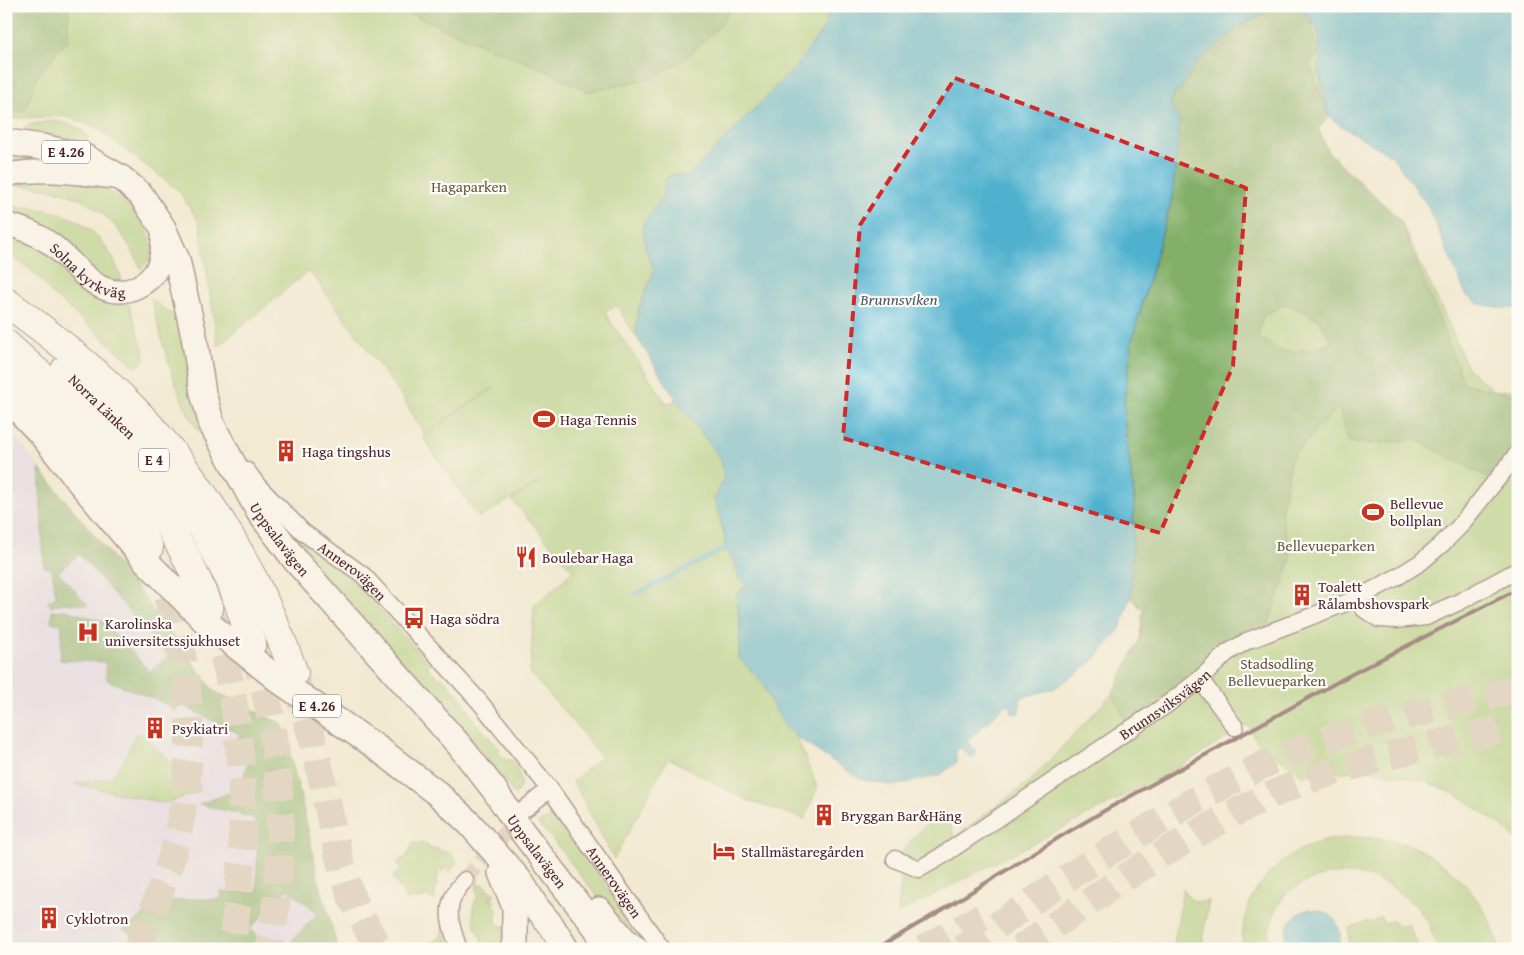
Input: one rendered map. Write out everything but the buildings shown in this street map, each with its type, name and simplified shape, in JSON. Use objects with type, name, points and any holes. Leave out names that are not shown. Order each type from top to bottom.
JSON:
[{"type":"highway","points":[[6,302],[48,332],[90,368],[136,411],[181,464],[212,509],[244,562],[274,623],[294,673]]},
{"type":"highway","name":"Norra Länken","points":[[6,313],[143,445],[202,527],[232,584],[252,643]]},
{"type":"highway","name":"Norra Länken","points":[[6,344],[83,414],[120,455],[148,492],[179,542],[195,574],[209,609]]},
{"type":"highway","points":[[6,372],[61,426],[97,466],[128,509],[149,548]]},
{"type":"main road","name":"Uppsalavägen","points":[[6,142],[42,146],[83,156],[121,178],[142,196],[163,228],[177,260],[194,336],[203,394],[212,425],[259,512],[296,561],[460,746],[493,788],[524,819],[598,929],[607,949]]},
{"type":"main road","name":"E 4.26","points":[[6,397],[42,435],[145,560],[205,622],[281,682],[376,747],[438,794],[470,824],[521,882],[566,949]]},
{"type":"main road","points":[[6,409],[45,451],[64,463]]},
{"type":"main road","points":[[524,819],[626,942],[636,949]]},
{"type":"main road","points":[[485,842],[501,872],[515,907],[515,942],[513,949]]},
{"type":"street","points":[[6,175],[23,172],[61,172],[121,178]]},
{"type":"street","name":"Solna kyrkväg","points":[[6,224],[24,229],[50,243],[83,274],[102,288],[114,292],[129,291],[144,283],[153,275],[161,258],[163,228]]},
{"type":"street","name":"Annerovägen","points":[[212,425],[258,486],[303,532],[363,575],[479,701],[550,788],[662,949]]},
{"type":"street","name":"Brunnsviksvägen","points":[[895,859],[920,869],[1169,703],[1200,679],[1227,654],[1247,641],[1356,599],[1421,562],[1459,527],[1518,453]]},
{"type":"street","points":[[1356,599],[1364,609],[1379,619],[1396,620],[1426,617],[1459,602],[1518,570]]},
{"type":"street","points":[[1200,679],[1234,727]]},
{"type":"street","points":[[524,819],[550,788]]},
{"type":"street","points":[[459,949],[450,925],[450,906],[454,893],[465,880]]},
{"type":"highlighted area","points":[[955,78],[1246,188],[1233,366],[1160,533],[843,438],[860,225]]},
{"type":"shaded area","name":"Karolinska universitetssjukhuset","points":[[6,426],[126,574],[214,691],[282,724],[300,793],[319,882],[338,949],[6,949]]},
{"type":"green space","name":"Hagaparken","points":[[6,6],[828,6],[827,24],[798,64],[688,177],[673,174],[666,179],[662,198],[643,225],[645,248],[654,270],[638,311],[636,336],[616,305],[605,313],[665,401],[663,403],[677,401],[721,459],[724,479],[714,500],[725,536],[725,549],[734,560],[740,578],[746,586],[736,595],[740,626],[739,658],[762,682],[786,728],[796,735],[817,787],[805,819],[747,800],[668,758],[614,859],[573,781],[601,757],[576,725],[530,673],[534,606],[573,571],[512,500],[540,482],[479,518],[423,437],[493,388],[424,434],[403,398],[308,271],[218,346],[199,222],[178,190],[96,127],[63,116],[6,119]]},
{"type":"green space","points":[[6,6],[69,6],[68,41],[37,77],[25,111],[6,113]]},
{"type":"green space","points":[[393,6],[731,6],[723,23],[684,60],[653,78],[588,92],[543,69]]},
{"type":"green space","points":[[1286,6],[1301,10],[1311,18],[1314,41],[1320,43],[1318,54],[1310,64],[1329,117],[1318,128],[1328,152],[1400,220],[1464,383],[1495,391],[1518,394],[1518,442],[1487,477],[1415,440],[1368,444],[1348,442],[1339,406],[1291,458],[1281,514],[1291,558],[1268,626],[1206,665],[1127,723],[1112,694],[1140,639],[1143,611],[1131,597],[1134,496],[1125,430],[1124,400],[1132,340],[1172,198],[1171,106],[1174,93],[1181,88],[1196,63],[1243,24],[1273,9]],"holes":[[[1286,304],[1318,319],[1332,342],[1317,349],[1282,352],[1258,336],[1263,316]]]},
{"type":"green space","name":"Bellevueparken","points":[[1311,18],[1317,30],[1320,43],[1318,68],[1329,117],[1318,129],[1328,152],[1400,220],[1468,369],[1495,391],[1518,389],[1518,841],[1500,825],[1461,797],[1423,780],[1369,770],[1302,775],[1256,741],[1248,725],[1171,772],[898,913],[904,848],[938,812],[945,811],[955,837],[1030,781],[1112,694],[1140,639],[1143,611],[1131,597],[1134,496]]},
{"type":"green space","points":[[48,121],[73,125],[86,134],[87,141],[83,144],[20,131],[28,125]]},
{"type":"green space","points":[[6,150],[75,164],[6,169]]},
{"type":"green space","points":[[32,176],[95,185],[120,199],[141,220],[148,233],[151,246],[149,258],[141,269],[118,229],[104,215],[88,204],[71,195],[52,190],[30,186],[6,185]]},
{"type":"green space","points":[[6,206],[51,211],[77,221],[100,239],[113,258],[122,280],[113,280],[103,276],[51,229],[35,221],[6,213]]},
{"type":"green space","points":[[6,233],[39,246],[92,295],[112,303],[129,304],[146,359],[136,367],[51,293],[38,276],[6,251]]},
{"type":"green space","points":[[151,299],[170,313],[176,315],[204,436],[195,426],[179,393],[165,352]]},
{"type":"green space","points":[[39,468],[126,574],[214,691],[282,724],[300,793],[319,882],[338,949],[284,949],[318,913],[288,889],[250,929],[260,938],[249,949],[145,949],[148,942],[123,930],[162,902],[222,899],[221,892],[257,892],[257,826],[254,818],[199,804],[240,789],[248,762],[229,753],[240,734],[180,704],[175,711],[164,703],[107,680],[105,662],[60,660],[62,624],[51,622],[52,611],[65,610],[103,621],[150,672],[168,656],[79,554],[58,572],[88,605],[63,603],[51,607],[48,601],[56,598],[52,568],[44,567]]},
{"type":"green space","points":[[272,510],[370,595],[387,618],[429,663],[428,668],[439,678],[443,678],[461,698],[475,722],[500,749],[498,753],[506,760],[512,760],[514,763],[521,786],[515,795],[480,749],[320,573]]},
{"type":"green space","points":[[136,733],[145,737],[184,775],[198,784],[200,791],[163,803],[75,784],[111,778],[124,761]]},
{"type":"green space","points":[[549,818],[564,824],[619,906],[642,928],[646,941],[643,943],[599,899],[554,841],[538,824]]},
{"type":"green space","points":[[1355,837],[1374,838],[1409,845],[1448,868],[1468,888],[1484,910],[1496,935],[1500,949],[1438,949],[1428,922],[1416,906],[1395,889],[1378,880],[1357,874],[1328,874],[1303,883],[1285,894],[1275,911],[1268,933],[1270,949],[1243,949],[1245,916],[1259,887],[1269,874],[1294,853],[1309,846],[1320,842]]},
{"type":"green space","points":[[413,843],[427,844],[428,848],[439,849],[449,853],[453,855],[457,862],[450,872],[445,866],[443,872],[439,868],[434,902],[427,896],[421,899],[411,898],[407,901],[393,879],[395,874],[401,872],[402,869],[398,866],[398,863],[401,859],[407,857]]},
{"type":"green space","points":[[474,874],[479,879],[478,886],[483,884],[495,894],[491,899],[487,891],[484,891],[490,899],[495,901],[493,904],[497,908],[497,924],[507,928],[501,949],[484,949],[478,929],[476,929],[473,916],[478,896]]},
{"type":"green space","points":[[1183,888],[1190,899],[1201,902],[1209,900],[1203,935],[1203,949],[1169,949],[1174,945]]},
{"type":"green space","points":[[1380,917],[1385,924],[1392,920],[1399,927],[1408,923],[1419,949],[1349,949],[1349,928],[1368,921],[1371,923]]},
{"type":"green space","points":[[443,927],[450,949],[431,949],[430,943],[441,937]]},
{"type":"water","name":"Brunnsviken","points":[[828,6],[1286,6],[1273,9],[1243,24],[1196,63],[1181,88],[1174,93],[1171,106],[1180,122],[1172,198],[1132,340],[1124,399],[1125,430],[1134,496],[1131,597],[1120,629],[1095,659],[1076,674],[1055,688],[1021,698],[1019,713],[1012,714],[1010,705],[1004,706],[968,741],[977,753],[972,758],[960,747],[956,752],[956,763],[940,775],[893,786],[860,779],[805,743],[786,728],[762,682],[739,658],[740,626],[736,595],[746,586],[739,578],[734,561],[725,549],[725,536],[714,499],[724,479],[721,459],[677,401],[636,336],[638,311],[654,270],[645,247],[643,224],[662,198],[666,179],[672,174],[688,177],[798,64],[826,24]]},
{"type":"water","points":[[1286,6],[1518,6],[1518,308],[1501,308],[1479,304],[1466,295],[1427,205],[1392,156],[1329,117],[1318,68],[1320,43],[1317,30],[1311,18],[1301,10]]},
{"type":"water","points":[[1309,909],[1325,912],[1337,923],[1340,939],[1337,949],[1288,949],[1286,935],[1289,924],[1296,915]]},
{"type":"waterway","points":[[636,594],[725,549]]},
{"type":"tunnel","points":[[137,949],[172,856],[181,820],[189,747],[185,674],[179,638],[157,568]]},
{"type":"tunnel","points":[[211,615],[225,662],[239,739],[243,809],[242,844],[240,879],[231,949]]},
{"type":"tunnel","points":[[253,648],[271,721],[279,785],[279,868],[274,922],[269,949]]},
{"type":"tunnel","points":[[295,678],[315,748],[340,861],[352,899],[371,935],[381,949]]},
{"type":"tunnel","points":[[962,949],[1112,850],[1197,799],[1271,761],[1322,741],[1389,720],[1518,689]]},
{"type":"tunnel","points":[[1020,949],[1146,864],[1211,826],[1278,792],[1320,776],[1383,758],[1518,726]]},
{"type":"tunnel","points":[[465,880],[520,815]]},
{"type":"tunnel","points":[[923,949],[982,917]]},
{"type":"railway","points":[[876,949],[1109,808],[1352,674],[1518,589]]},
{"type":"place","name":"Haga Tennis","points":[[544,419]]},
{"type":"place","name":"Haga tingshus","points":[[286,451]]},
{"type":"place","name":"Bellevue bollplan","points":[[1373,512]]},
{"type":"place","name":"Boulebar Haga","points":[[526,557]]},
{"type":"place","name":"Toalett Rålambshovspark","points":[[1302,595]]},
{"type":"place","name":"Haga södra","points":[[414,618]]},
{"type":"place","name":"Karolinska universitetssjukhuset","points":[[88,632]]},
{"type":"place","name":"Psykiatri","points":[[155,728]]},
{"type":"place","name":"Bryggan Bar&Häng","points":[[824,815]]},
{"type":"place","name":"Stallmästaregården","points":[[724,851]]},
{"type":"place","name":"Cyklotron","points":[[49,918]]},
{"type":"park label","name":"Stadsodling Bellevueparken","points":[[1277,672]]}]
